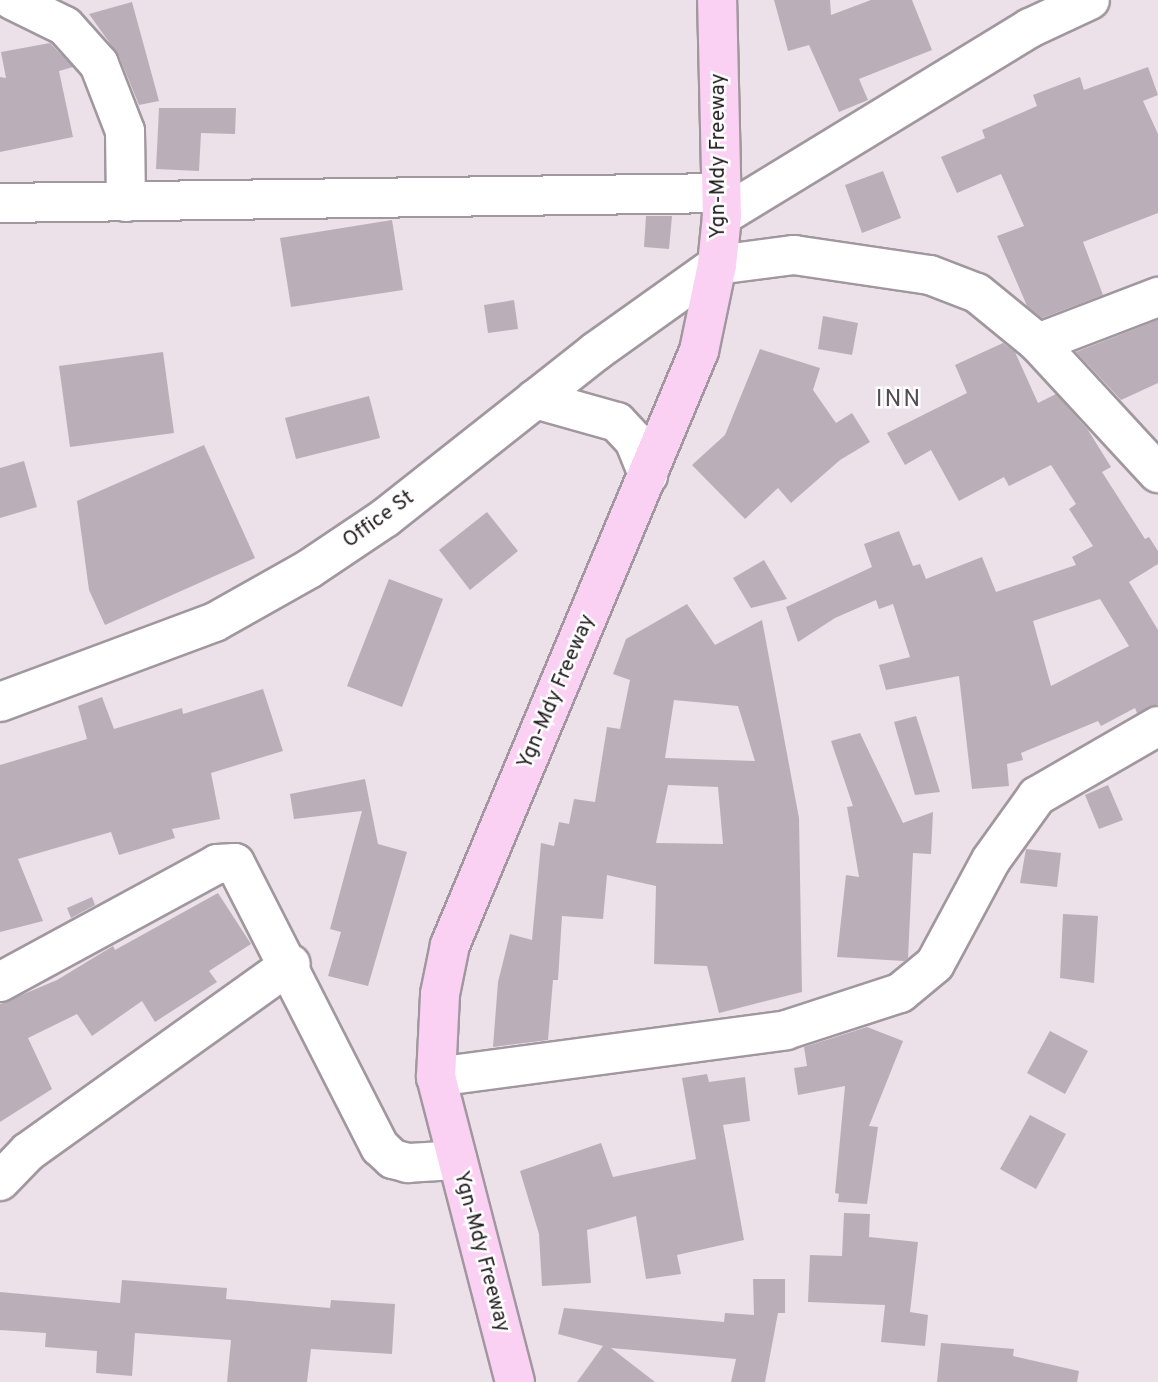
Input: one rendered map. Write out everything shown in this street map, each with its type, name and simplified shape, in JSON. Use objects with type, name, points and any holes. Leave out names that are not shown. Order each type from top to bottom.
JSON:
[{"type":"main road","name":"Ygn-Mdy Freeway","points":[[515,1382],[436,1077],[440,995],[450,945],[699,351],[717,265],[722,204],[717,0]]},
{"type":"street","points":[[12,0],[65,26],[99,64],[125,131],[126,202]]},
{"type":"street","points":[[0,203],[722,204],[1030,28],[1090,0]]},
{"type":"street","points":[[717,265],[794,254],[930,275],[977,293],[1038,343],[1158,472]]},
{"type":"street","name":"Office St","points":[[0,702],[215,622],[274,589],[385,518],[535,399],[717,265]]},
{"type":"street","points":[[1038,343],[1158,297]]},
{"type":"street","points":[[535,399],[617,422],[634,440],[649,475]]},
{"type":"street","points":[[436,1077],[786,1030],[900,993],[935,964],[992,860],[1037,796],[1158,726]]},
{"type":"street","points":[[0,982],[228,861],[235,863],[291,964],[380,1146],[393,1159],[408,1163],[457,1160]]},
{"type":"street","points":[[0,1181],[27,1152],[291,964]]},
{"type":"building","points":[[774,0],[830,0],[831,15],[871,0],[912,0],[932,50],[859,79],[868,100],[839,112],[809,45],[788,51]]},
{"type":"building","points":[[132,2],[159,101],[139,105],[119,56],[89,14]]},
{"type":"building","points":[[50,43],[73,67],[59,71],[73,137],[0,152],[0,77],[6,78],[1,52]]},
{"type":"building","points":[[1148,67],[1158,95],[1143,101],[1158,134],[1158,213],[1083,242],[1103,295],[1042,318],[1027,306],[997,236],[1024,226],[1001,174],[957,193],[941,157],[985,138],[982,130],[1037,106],[1033,95],[1080,77],[1084,90]]},
{"type":"building","points":[[159,108],[236,108],[235,134],[201,133],[199,171],[156,169]]},
{"type":"building","points":[[883,171],[901,218],[862,233],[845,185]]},
{"type":"building","points":[[646,216],[672,216],[669,249],[644,247]]},
{"type":"building","points":[[392,220],[403,290],[291,307],[280,238]]},
{"type":"building","points":[[514,300],[518,329],[488,333],[484,305]]},
{"type":"building","points":[[823,316],[858,323],[852,355],[818,349]]},
{"type":"building","points":[[1158,320],[1158,383],[1121,400],[1076,352]]},
{"type":"building","points":[[1003,343],[1015,352],[1038,403],[1056,394],[1088,430],[1111,467],[1102,472],[1145,539],[1149,537],[1158,551],[1158,564],[1129,582],[1158,630],[1158,704],[1137,713],[1135,708],[1101,726],[1098,721],[1021,753],[1023,760],[1007,764],[1009,786],[972,789],[959,676],[886,690],[879,665],[910,657],[893,604],[879,609],[876,600],[835,618],[798,642],[786,607],[872,567],[864,544],[899,531],[913,566],[920,564],[926,579],[982,557],[996,592],[1076,565],[1072,557],[1093,546],[1069,509],[1076,504],[1051,465],[1009,486],[1004,477],[959,501],[931,450],[905,465],[887,433],[967,393],[955,365]],"holes":[[[1100,599],[1129,646],[1051,686],[1033,621]]]},
{"type":"building","points":[[760,349],[820,368],[813,390],[836,423],[852,413],[870,442],[840,460],[791,503],[778,488],[745,519],[692,465],[725,435]]},
{"type":"building","points":[[163,352],[174,433],[70,447],[59,366]]},
{"type":"building","points":[[369,396],[380,438],[296,459],[285,418]]},
{"type":"building","points":[[204,445],[255,558],[105,625],[89,590],[77,501]]},
{"type":"building","points":[[24,461],[37,507],[0,518],[0,468]]},
{"type":"building","points":[[487,512],[518,551],[470,590],[439,550]]},
{"type":"building","points":[[764,560],[787,599],[751,608],[733,578]]},
{"type":"building","points":[[389,579],[443,599],[402,707],[347,686]]},
{"type":"building","points":[[687,604],[715,645],[762,620],[799,818],[802,992],[719,1013],[707,966],[654,964],[656,886],[607,875],[603,919],[562,916],[558,980],[553,980],[548,1040],[493,1047],[498,982],[510,934],[532,940],[541,843],[554,846],[559,822],[569,824],[574,799],[595,802],[607,727],[620,729],[630,680],[613,674],[626,639]],"holes":[[[674,700],[738,706],[755,761],[665,758]],[[668,785],[718,787],[723,844],[656,843]]]},
{"type":"building","points":[[263,689],[283,751],[211,773],[220,819],[172,829],[175,838],[119,855],[111,832],[18,859],[43,921],[0,932],[0,765],[87,739],[78,706],[102,697],[114,729],[182,708],[183,714]]},
{"type":"building","points":[[916,716],[940,792],[915,795],[894,722]]},
{"type":"building","points":[[860,733],[903,823],[933,812],[931,854],[913,853],[908,958],[904,961],[837,957],[846,875],[859,877],[847,807],[853,806],[831,741]]},
{"type":"building","points":[[365,779],[378,844],[407,852],[368,986],[328,976],[341,932],[330,929],[362,811],[294,819],[290,794]]},
{"type":"building","points":[[1108,785],[1123,820],[1099,829],[1085,795]]},
{"type":"building","points":[[1026,849],[1061,853],[1057,887],[1020,883]]},
{"type":"building","points":[[218,893],[251,944],[209,971],[217,982],[155,1022],[142,1001],[92,1036],[77,1014],[28,1038],[52,1089],[0,1122],[0,1004],[57,980],[113,946],[115,950]]},
{"type":"building","points":[[92,897],[95,905],[71,918],[67,908]]},
{"type":"building","points":[[1063,914],[1098,916],[1094,983],[1060,978]]},
{"type":"building","points":[[867,1027],[903,1041],[869,1126],[878,1127],[867,1204],[838,1202],[839,1194],[835,1193],[845,1086],[798,1095],[794,1068],[807,1066],[804,1047]]},
{"type":"building","points":[[1050,1031],[1088,1051],[1065,1094],[1027,1073]]},
{"type":"building","points":[[707,1074],[709,1082],[745,1077],[750,1121],[723,1125],[744,1240],[677,1255],[681,1274],[646,1279],[636,1216],[587,1230],[591,1283],[542,1286],[539,1234],[520,1171],[601,1143],[613,1177],[696,1159],[682,1078]]},
{"type":"building","points":[[1030,1115],[1066,1134],[1036,1189],[1000,1169]]},
{"type":"building","points":[[844,1213],[870,1214],[869,1237],[918,1242],[910,1312],[928,1315],[925,1346],[881,1342],[885,1305],[808,1302],[810,1255],[842,1256]]},
{"type":"building","points":[[753,1279],[785,1279],[785,1313],[778,1313],[765,1382],[731,1382],[736,1359],[611,1348],[655,1382],[577,1382],[603,1346],[558,1334],[564,1308],[724,1322],[725,1313],[754,1315]]},
{"type":"building","points":[[122,1280],[227,1288],[226,1299],[330,1308],[331,1300],[395,1304],[392,1354],[311,1349],[307,1382],[227,1382],[231,1340],[135,1333],[132,1376],[96,1373],[97,1351],[45,1347],[46,1333],[0,1330],[0,1292],[120,1303]]},
{"type":"building","points":[[941,1343],[1014,1349],[1013,1356],[1079,1371],[1077,1382],[937,1382]]},
{"type":"district","name":"INN","points":[[899,401]]}]
